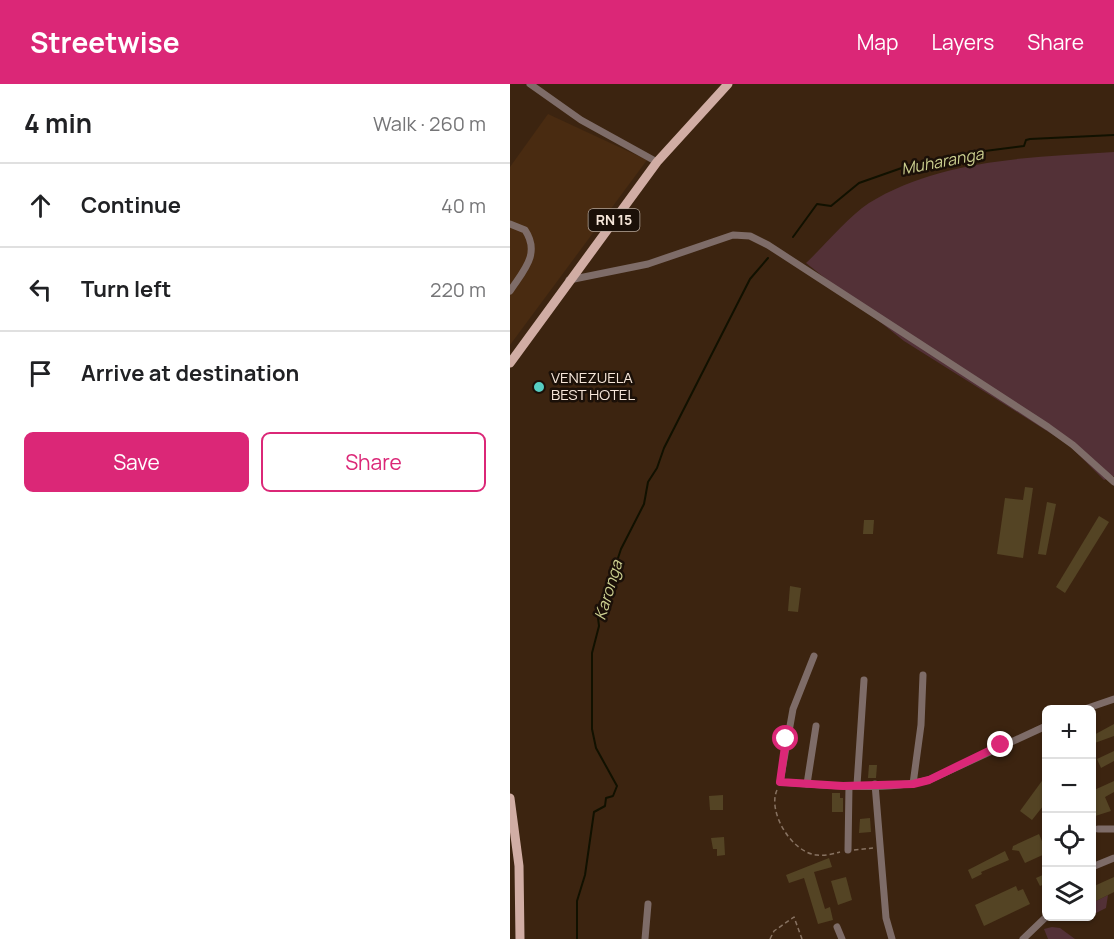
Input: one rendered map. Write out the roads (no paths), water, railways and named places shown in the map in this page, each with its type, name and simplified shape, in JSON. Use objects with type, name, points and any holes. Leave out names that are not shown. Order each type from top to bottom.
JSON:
[{"type":"main road","name":"RN 15","points":[[510,363],[657,162],[728,84]]},
{"type":"main road","points":[[510,798],[519,866],[520,939]]},
{"type":"street","points":[[530,84],[581,120],[657,162]]},
{"type":"street","points":[[510,224],[525,230],[532,246],[529,262],[510,291]]},
{"type":"street","points":[[569,280],[648,264],[733,235],[750,237],[768,245],[1048,427],[1073,445],[1114,483]]},
{"type":"street","points":[[814,656],[793,709],[780,782],[853,786],[913,784],[929,780],[1042,728]]},
{"type":"street","points":[[913,784],[921,724],[923,675]]},
{"type":"street","points":[[848,850],[864,680]]},
{"type":"street","points":[[1096,705],[1114,699]]},
{"type":"street","points":[[807,784],[816,726]]},
{"type":"street","points":[[875,784],[886,918],[892,939]]},
{"type":"street","points":[[1098,829],[1114,829]]},
{"type":"street","points":[[1096,865],[1114,858]]},
{"type":"street","points":[[645,939],[648,904]]},
{"type":"street","points":[[1023,939],[1042,921]]},
{"type":"street","points":[[837,927],[842,939]]},
{"type":"waterway","name":"Muharanga","points":[[793,237],[817,204],[831,206],[859,183],[913,164],[946,162],[977,152],[1024,146],[1026,140],[1030,139],[1114,135]]},
{"type":"waterway","name":"Karonga","points":[[577,939],[577,901],[585,875],[594,812],[605,806],[606,798],[613,796],[617,786],[596,748],[592,729],[592,653],[599,626],[598,618],[621,549],[644,504],[648,482],[657,468],[664,448],[750,279],[768,258]]},
{"type":"place","name":"VENEZUELA BEST HOTEL","points":[[539,387]]}]
